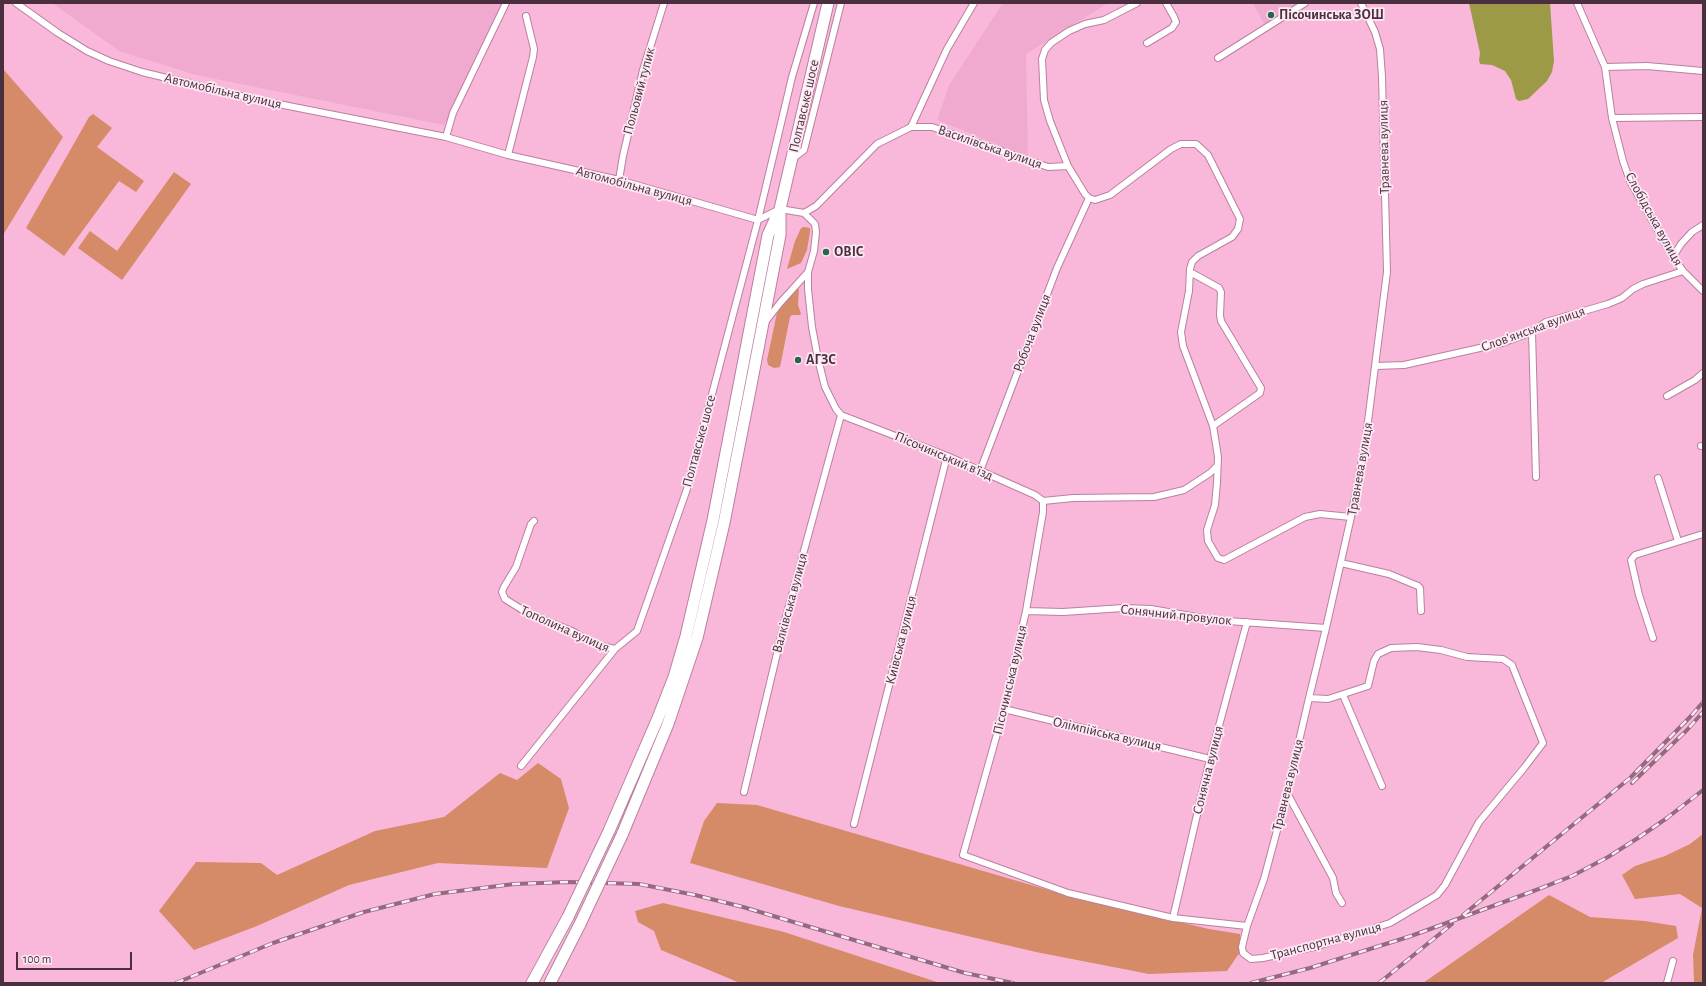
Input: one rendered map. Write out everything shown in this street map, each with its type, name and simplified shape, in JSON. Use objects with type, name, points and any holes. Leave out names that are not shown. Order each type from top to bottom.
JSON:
[{"type":"highway","name":"Полтавське шосе","points":[[780,210],[828,3]]},
{"type":"highway","points":[[550,983],[622,835],[668,724],[697,638],[724,522],[762,328],[780,235],[780,210]]},
{"type":"highway","points":[[532,983],[568,917],[609,831],[658,718],[674,677],[686,636],[713,520],[768,235],[780,210]]},
{"type":"street","name":"Автомобільна вулиця","points":[[16,3],[58,33],[87,51],[109,61],[142,72],[253,99],[446,137],[508,154],[619,180],[758,220]]},
{"type":"street","points":[[446,137],[453,113],[506,3]]},
{"type":"street","name":"Польовий тупик","points":[[619,180],[623,156],[643,70],[664,3]]},
{"type":"street","name":"Полтавське шосе","points":[[615,649],[637,631],[687,489],[758,220],[792,77],[814,3]]},
{"type":"street","points":[[791,160],[804,150],[841,3]]},
{"type":"street","points":[[911,127],[947,49],[974,3]]},
{"type":"street","name":"Василівська вулиця","points":[[1089,198],[1068,166],[1050,121],[1044,100],[1042,58],[1045,50],[1051,43],[1068,31],[1085,24],[1110,17],[1137,3]]},
{"type":"street","points":[[1147,43],[1172,28],[1176,22],[1166,3]]},
{"type":"street","points":[[1218,58],[1305,3]]},
{"type":"street","name":"Травнева вулиця","points":[[1247,926],[1264,879],[1287,793],[1341,563],[1365,447],[1376,366],[1387,272],[1382,77],[1380,49],[1376,32],[1361,3]]},
{"type":"street","name":"Слобідська вулиця","points":[[1577,3],[1605,67],[1612,118],[1623,161],[1630,181],[1673,257],[1683,271],[1703,291]]},
{"type":"street","points":[[508,154],[534,50],[526,16]]},
{"type":"street","points":[[1605,67],[1647,66],[1703,71]]},
{"type":"street","points":[[1612,118],[1703,117]]},
{"type":"street","name":"Василівська вулиця","points":[[804,213],[816,206],[877,144],[911,127],[932,127],[1048,167],[1068,166]]},
{"type":"street","points":[[1089,198],[1098,200],[1110,195],[1171,149],[1181,144],[1191,143],[1200,147],[1208,155],[1239,216],[1240,222],[1232,237],[1198,256],[1192,262],[1189,291],[1181,332],[1183,346],[1212,426],[1218,457],[1215,505],[1206,536],[1218,558],[1222,560],[1226,559],[1305,517],[1320,514],[1351,517]]},
{"type":"street","name":"Робоча вулиця","points":[[980,471],[1057,268],[1089,198]]},
{"type":"street","points":[[758,220],[780,210],[804,213],[815,224],[816,232],[814,251],[808,272],[808,288],[818,359],[830,398],[841,415]]},
{"type":"street","points":[[1673,257],[1681,244],[1692,232],[1703,225]]},
{"type":"street","name":"Слов’янська вулиця","points":[[1376,366],[1404,366],[1502,343],[1532,332],[1546,322],[1608,304],[1622,298],[1633,289],[1643,284],[1683,271]]},
{"type":"street","points":[[762,328],[780,303],[808,272]]},
{"type":"street","points":[[1190,272],[1219,288],[1221,292],[1221,321],[1261,388],[1260,393],[1212,426]]},
{"type":"street","points":[[1532,332],[1536,477]]},
{"type":"street","points":[[1667,396],[1695,380],[1703,373]]},
{"type":"street","name":"Пісочинський в’їзд","points":[[841,415],[907,439],[947,456],[1035,495],[1043,501]]},
{"type":"street","name":"Валківська вулиця","points":[[744,792],[786,617],[841,415]]},
{"type":"street","name":"Київська вулиця","points":[[854,824],[947,456]]},
{"type":"street","points":[[1043,501],[1073,498],[1154,497],[1169,494],[1184,490],[1197,483],[1217,466]]},
{"type":"street","points":[[1658,478],[1678,541]]},
{"type":"street","name":"Пісочинська вулиця","points":[[1043,501],[1043,512],[1026,611],[1004,709],[963,855],[1068,893],[1173,918]]},
{"type":"street","name":"Тополина вулиця","points":[[521,766],[615,649],[597,645],[572,631],[529,614],[505,599],[502,592],[516,567],[531,524],[534,521]]},
{"type":"street","points":[[1653,638],[1639,595],[1631,560],[1635,555],[1703,534]]},
{"type":"street","points":[[1341,563],[1389,574],[1418,586],[1420,588],[1421,612]]},
{"type":"street","name":"Сонячний провулок","points":[[1026,611],[1063,612],[1124,608],[1151,609],[1214,620],[1326,628]]},
{"type":"street","name":"Сонячна вулиця","points":[[1173,918],[1210,759],[1247,622]]},
{"type":"street","name":"Транспортна вулиця","points":[[1247,926],[1242,946],[1244,953],[1251,958],[1263,958],[1318,946],[1390,923],[1418,907],[1437,895],[1445,885],[1479,822],[1543,743],[1512,665],[1503,659],[1467,657],[1441,650],[1417,647],[1391,648],[1378,654],[1374,661],[1368,686],[1343,695]]},
{"type":"street","points":[[1309,698],[1324,699],[1343,695],[1382,786]]},
{"type":"street","name":"Олімпійська вулиця","points":[[1004,709],[1210,759]]},
{"type":"street","points":[[1287,793],[1333,878],[1336,893],[1342,903]]},
{"type":"street","points":[[1173,918],[1247,926]]},
{"type":"street","points":[[1666,983],[1673,961]]},
{"type":"shaded area","points":[[52,3],[511,3],[444,125],[196,75],[119,51]]},
{"type":"shaded area","points":[[1003,3],[1108,3],[1026,54],[1028,157],[937,120],[949,85]]},
{"type":"shaded area","name":"Пісочинська ЗОШ","points":[[1253,3],[1302,3],[1265,26]]},
{"type":"shaded area","points":[[1469,3],[1550,3],[1554,61],[1552,72],[1547,81],[1528,99],[1519,101],[1516,99],[1511,80],[1505,71],[1492,65],[1480,64],[1480,53]]},
{"type":"shaded area","points":[[3,69],[63,137],[3,235]]},
{"type":"shaded area","points":[[93,114],[112,128],[97,147],[144,181],[136,192],[119,181],[64,256],[26,228],[89,117]]},
{"type":"shaded area","points":[[174,172],[191,184],[122,280],[78,248],[90,231],[117,251]]},
{"type":"shaded area","points":[[801,228],[810,228],[807,250],[801,263],[787,269],[795,241]]},
{"type":"shaded area","points":[[799,288],[798,305],[801,314],[792,315],[790,317],[780,367],[774,368],[768,365],[767,360],[777,313],[794,291]]},
{"type":"shaded area","points":[[538,763],[561,779],[569,808],[547,868],[438,863],[349,885],[257,926],[194,950],[159,911],[196,862],[261,863],[277,875],[375,831],[444,817],[500,773],[517,780]]},
{"type":"shaded area","points":[[717,803],[757,805],[1069,896],[1209,929],[1240,934],[1240,952],[1227,971],[1149,974],[1036,952],[839,906],[690,863],[704,821]]},
{"type":"shaded area","points":[[1703,834],[1703,983],[1694,983],[1693,955],[1702,908],[1680,894],[1635,899],[1622,875],[1635,866],[1665,856],[1690,844]]},
{"type":"shaded area","points":[[1549,895],[1590,917],[1645,921],[1676,926],[1678,938],[1601,983],[1423,983]]},
{"type":"shaded area","points":[[663,903],[784,932],[940,983],[740,983],[661,950],[654,931],[638,922],[635,911]]},
{"type":"railway","points":[[1463,915],[1630,778],[1703,702]]},
{"type":"railway","points":[[1632,783],[1687,730],[1703,712]]},
{"type":"railway","points":[[1251,983],[1310,968],[1411,936],[1572,876],[1608,857],[1638,838],[1703,790]]},
{"type":"railway","points":[[176,983],[273,943],[364,912],[435,894],[514,884],[568,882],[639,884],[695,895],[743,907],[965,973],[1013,983]]},
{"type":"railway","points":[[1379,983],[1452,924]]},
{"type":"place","name":"Пісочинська ЗОШ","points":[[1271,15]]},
{"type":"place","name":"ОВІС","points":[[826,252]]},
{"type":"place","name":"АГЗС","points":[[798,360]]}]
